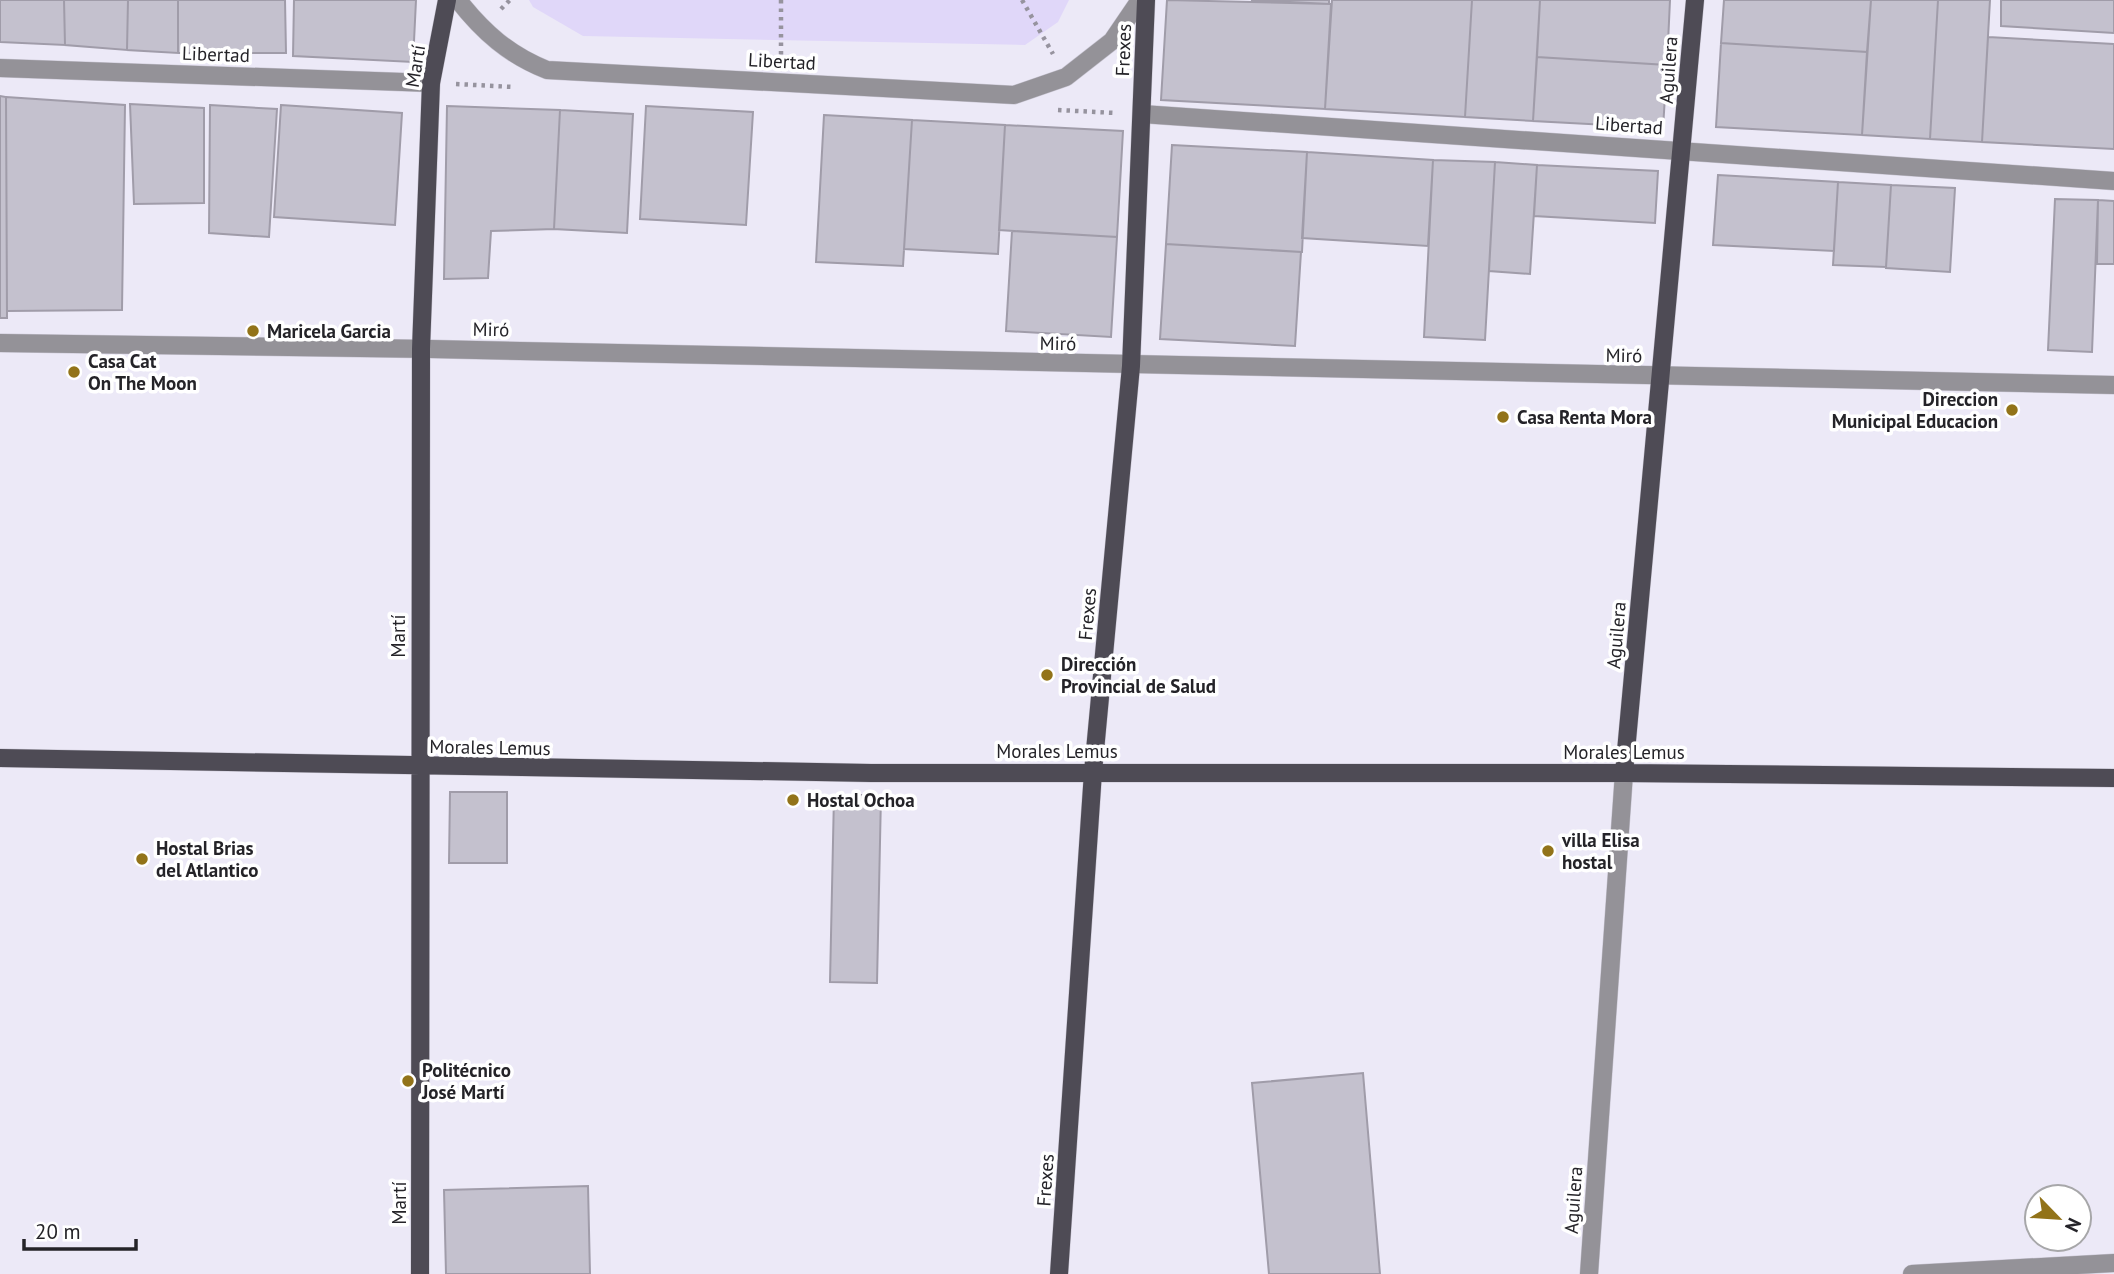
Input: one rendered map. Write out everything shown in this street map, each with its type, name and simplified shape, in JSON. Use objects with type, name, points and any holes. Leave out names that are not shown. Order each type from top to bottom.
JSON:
[{"type":"main road","name":"Martí","points":[[420,1274],[418,767],[421,349],[431,83],[447,0]]},
{"type":"main road","name":"Frexes","points":[[1059,1274],[1093,772],[1131,366],[1146,0]]},
{"type":"main road","name":"Aguilera","points":[[1624,773],[1695,0]]},
{"type":"main road","name":"Morales Lemus","points":[[0,758],[418,767],[2114,778]]},
{"type":"street","name":"Libertad","points":[[458,0],[480,28],[520,59],[547,70],[1014,95],[1066,77]]},
{"type":"street","points":[[1066,77],[1112,41],[1140,0]]},
{"type":"street","name":"Libertad","points":[[0,68],[431,83]]},
{"type":"street","name":"Libertad","points":[[1142,114],[2114,181]]},
{"type":"street","name":"Miró","points":[[0,343],[421,349],[2114,386]]},
{"type":"street","name":"Aguilera","points":[[1588,1274],[1624,773]]},
{"type":"street","points":[[1912,1274],[2114,1263]]},
{"type":"path","points":[[781,0],[782,82]]},
{"type":"path","points":[[1022,0],[1066,77]]},
{"type":"shaded area","points":[[529,0],[1069,0],[1058,22],[1025,45],[583,36],[533,7]]},
{"type":"building","points":[[0,0],[64,0],[65,45],[0,42]]},
{"type":"building","points":[[64,0],[128,0],[127,50],[65,45]]},
{"type":"building","points":[[128,0],[178,0],[178,53],[127,50]]},
{"type":"building","points":[[178,0],[285,0],[286,53],[178,53]]},
{"type":"building","points":[[294,0],[416,0],[413,62],[293,56]]},
{"type":"building","points":[[1167,0],[1331,4],[1325,109],[1161,100]]},
{"type":"building","points":[[1251,0],[1329,0],[1329,4]]},
{"type":"building","points":[[1332,0],[1472,0],[1465,117],[1325,109]]},
{"type":"building","points":[[1472,0],[1540,0],[1533,121],[1465,117]]},
{"type":"building","points":[[1540,0],[1670,0],[1667,65],[1537,57]]},
{"type":"building","points":[[1724,0],[1871,0],[1867,52],[1721,43]]},
{"type":"building","points":[[1871,0],[1938,0],[1930,139],[1862,135]]},
{"type":"building","points":[[1938,0],[1990,0],[1982,142],[1930,139]]},
{"type":"building","points":[[2001,0],[2114,0],[2114,33],[2001,26]]},
{"type":"building","points":[[1988,37],[2114,44],[2114,149],[1982,142]]},
{"type":"building","points":[[1721,43],[1867,52],[1862,135],[1716,127]]},
{"type":"building","points":[[1537,57],[1667,65],[1663,128],[1533,121]]},
{"type":"building","points":[[0,96],[6,97],[7,318],[0,318]]},
{"type":"building","points":[[6,97],[125,105],[122,310],[7,311]]},
{"type":"building","points":[[130,104],[204,108],[204,203],[134,204]]},
{"type":"building","points":[[210,105],[277,109],[269,237],[209,233]]},
{"type":"building","points":[[281,105],[402,113],[395,225],[274,217]]},
{"type":"building","points":[[447,106],[560,110],[554,229],[491,231],[488,278],[444,279]]},
{"type":"building","points":[[646,106],[753,112],[746,225],[640,219]]},
{"type":"building","points":[[560,110],[633,114],[627,233],[554,229]]},
{"type":"building","points":[[824,115],[912,120],[903,266],[816,262]]},
{"type":"building","points":[[912,120],[1005,125],[998,254],[904,249]]},
{"type":"building","points":[[1005,125],[1123,131],[1117,237],[999,230]]},
{"type":"building","points":[[1172,145],[1307,152],[1302,252],[1166,244]]},
{"type":"building","points":[[1307,152],[1433,160],[1428,246],[1302,238]]},
{"type":"building","points":[[1433,160],[1495,162],[1485,340],[1424,337]]},
{"type":"building","points":[[1495,162],[1537,165],[1530,274],[1489,271]]},
{"type":"building","points":[[1537,165],[1658,171],[1655,223],[1534,216]]},
{"type":"building","points":[[1718,175],[1838,182],[1834,251],[1713,245]]},
{"type":"building","points":[[1838,182],[1891,185],[1886,267],[1833,265]]},
{"type":"building","points":[[1891,185],[1955,188],[1950,272],[1886,268]]},
{"type":"building","points":[[2055,199],[2098,200],[2092,352],[2048,350]]},
{"type":"building","points":[[2098,200],[2114,201],[2114,264],[2097,264]]},
{"type":"building","points":[[1012,231],[1117,237],[1111,337],[1006,331]]},
{"type":"building","points":[[1166,244],[1301,252],[1295,346],[1160,339]]},
{"type":"building","points":[[450,792],[507,792],[507,863],[449,863]]},
{"type":"building","points":[[834,795],[881,795],[877,983],[830,982]]},
{"type":"building","points":[[1363,1073],[1380,1274],[1269,1274],[1252,1083]]},
{"type":"building","points":[[588,1186],[590,1274],[446,1274],[444,1190]]},
{"type":"place","name":"Maricela Garcia","points":[[253,331]]},
{"type":"place","name":"Casa Cat On The Moon","points":[[74,372]]},
{"type":"place","name":"Direccion Municipal Educacion","points":[[2012,410]]},
{"type":"place","name":"Casa Renta Mora","points":[[1503,417]]},
{"type":"place","name":"Dirección Provincial de Salud","points":[[1047,675]]},
{"type":"place","name":"Hostal Ochoa","points":[[793,800]]},
{"type":"place","name":"villa Elisa hostal","points":[[1548,851]]},
{"type":"place","name":"Hostal Brias del Atlantico","points":[[142,859]]},
{"type":"place","name":"Politécnico José Martí","points":[[408,1081]]}]
